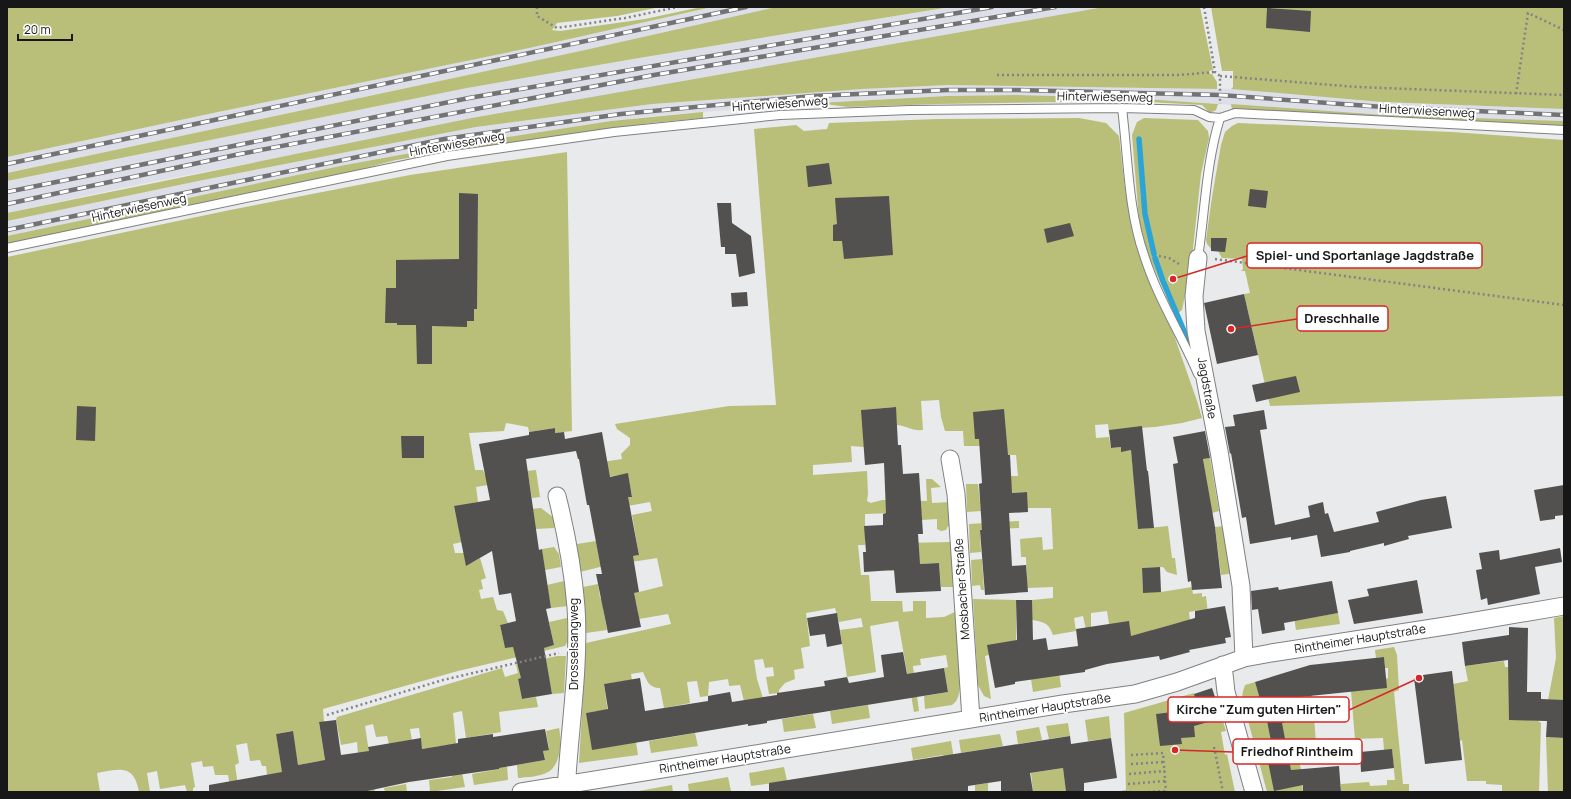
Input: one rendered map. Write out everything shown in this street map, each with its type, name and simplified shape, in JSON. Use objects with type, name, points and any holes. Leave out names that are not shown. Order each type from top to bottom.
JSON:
[{"type":"street","name":"Jagdstraße","points":[[1198,263],[1194,296],[1196,331],[1204,365],[1242,586],[1244,658]]},
{"type":"street","name":"Mosbacher Straße","points":[[950,459],[956,494],[971,719]]},
{"type":"street","name":"Drosselsangweg","points":[[557,496],[571,569],[576,608],[576,653],[566,788]]},
{"type":"street","name":"Rintheimer Hauptstraße","points":[[521,792],[566,788],[971,719],[1135,694],[1177,682],[1244,658],[1564,606]]},
{"type":"street","points":[[1223,665],[1226,692],[1254,792]]},
{"type":"lane","name":"Hinterwiesenweg","points":[[7,248],[447,156],[614,132],[780,115],[910,110],[1122,108],[1194,110],[1210,117],[1220,118],[1235,113],[1564,130]]},
{"type":"lane","points":[[1122,108],[1132,205],[1143,255],[1156,287],[1192,361],[1210,404]]},
{"type":"lane","name":"Jagdstraße","points":[[1198,263],[1208,173],[1216,130],[1220,118]]},
{"type":"path","points":[[537,7],[537,16],[556,28],[626,18],[678,7]]},
{"type":"path","points":[[1204,7],[1215,72],[1220,76],[1357,87],[1564,95]]},
{"type":"path","points":[[1516,94],[1528,13],[1564,30]]},
{"type":"path","points":[[997,75],[1178,75],[1215,72]]},
{"type":"path","points":[[1220,76],[1219,103],[1222,106],[1220,118]]},
{"type":"path","points":[[1143,255],[1158,255],[1169,258],[1182,266],[1198,263],[1371,278],[1564,304]]},
{"type":"path","points":[[327,715],[450,678],[556,653],[576,653]]},
{"type":"path","points":[[1214,747],[1223,792]]},
{"type":"path","points":[[1131,755],[1163,753],[1166,791],[1148,792]]},
{"type":"path","points":[[1131,764],[1164,762]]},
{"type":"path","points":[[1129,774],[1165,771]]},
{"type":"path","points":[[1128,784],[1165,781]]},
{"type":"shaded area","points":[[712,7],[776,7],[585,50],[7,173],[7,157]]},
{"type":"shaded area","points":[[950,7],[1104,7],[649,87],[141,184],[7,213],[7,181],[467,88]]},
{"type":"shaded area","points":[[948,85],[1231,89],[1382,102],[1564,109],[1564,121],[1384,115],[1130,98],[1016,95],[947,96],[817,103],[652,116],[449,146],[345,165],[7,236],[7,221],[203,180],[476,127],[652,104],[862,89]]},
{"type":"green space","points":[[7,7],[660,7],[617,16],[557,23],[552,30],[560,31],[645,19],[701,7],[712,7],[529,48],[7,157]]},
{"type":"green space","points":[[776,7],[950,7],[467,88],[7,181],[7,173],[585,50]]},
{"type":"green space","points":[[1104,7],[1200,7],[1213,70],[1209,71],[1217,82],[1217,89],[948,85],[862,89],[652,104],[476,127],[203,180],[7,221],[7,213],[472,118]]},
{"type":"green space","points":[[1211,7],[1564,7],[1564,109],[1382,102],[1231,89],[1233,87],[1233,71],[1222,71]]},
{"type":"green space","points":[[1016,95],[1130,98],[1218,104],[1216,110],[1210,113],[1202,105],[1130,101],[848,107],[817,103],[947,96]]},
{"type":"green space","points":[[1231,104],[1384,115],[1564,121],[1564,126],[1232,110]]},
{"type":"green space","points":[[703,112],[703,118],[651,123],[396,160],[347,173],[7,244],[7,236],[345,165],[449,146],[611,121]]},
{"type":"green space","points":[[1079,118],[1106,123],[1119,136],[1125,188],[1134,236],[1175,338],[1202,418],[1155,427],[1121,429],[1116,433],[1109,434],[1108,424],[1095,425],[1096,438],[1109,437],[1111,448],[1121,447],[1121,451],[1131,450],[1133,470],[1147,469],[1149,479],[1134,481],[1138,529],[1168,526],[1172,558],[1175,558],[1177,575],[1167,572],[1163,567],[1142,568],[1143,592],[1161,592],[1192,587],[1193,594],[1202,593],[1202,597],[1206,596],[1208,614],[1202,615],[1200,610],[1189,612],[1190,622],[1181,622],[1152,630],[1154,636],[1132,640],[1109,624],[1107,611],[1091,613],[1091,634],[1087,634],[1083,616],[1074,618],[1076,631],[1053,635],[1050,628],[1046,624],[1032,620],[1032,600],[1053,598],[1053,587],[1027,588],[1026,557],[1021,557],[1020,539],[1042,537],[1043,550],[1053,549],[1051,508],[1027,508],[1027,492],[1010,493],[1009,482],[1011,481],[1011,476],[1018,476],[1016,455],[1003,455],[1002,446],[964,446],[963,431],[945,431],[941,417],[939,400],[921,401],[923,430],[915,430],[897,425],[895,407],[862,410],[864,447],[851,446],[852,462],[813,465],[813,475],[867,471],[867,501],[871,503],[882,500],[927,501],[926,479],[932,479],[941,487],[931,488],[932,503],[950,502],[951,526],[948,526],[946,530],[941,531],[937,529],[937,519],[922,520],[921,512],[865,514],[865,545],[858,545],[861,575],[869,575],[871,601],[902,601],[903,612],[913,611],[913,601],[926,601],[926,618],[944,617],[957,611],[960,685],[956,701],[952,705],[925,709],[924,696],[948,692],[944,668],[948,667],[946,655],[920,659],[921,665],[913,666],[919,711],[914,712],[898,621],[870,626],[876,672],[847,677],[840,630],[863,627],[861,618],[839,622],[835,608],[806,613],[810,646],[801,648],[804,668],[794,670],[795,679],[785,683],[779,690],[779,693],[769,694],[766,677],[774,676],[773,667],[765,668],[763,659],[754,660],[757,679],[763,698],[744,701],[740,685],[729,686],[728,679],[709,682],[708,696],[700,697],[697,681],[687,682],[690,703],[664,708],[660,688],[653,687],[647,681],[643,672],[631,674],[632,680],[604,684],[608,714],[598,711],[586,713],[636,742],[638,755],[579,763],[586,643],[671,624],[668,614],[639,619],[636,602],[603,608],[607,630],[586,633],[583,587],[598,584],[600,598],[639,592],[663,586],[657,558],[600,567],[580,572],[577,544],[596,541],[600,562],[639,555],[632,515],[652,511],[650,502],[616,508],[615,499],[632,496],[628,474],[605,477],[602,462],[622,459],[621,454],[630,445],[630,438],[617,429],[615,424],[729,406],[776,405],[754,129],[796,125],[804,131],[827,129],[829,123],[938,119]]},
{"type":"green space","points":[[1144,118],[1198,120],[1208,131],[1209,138],[1201,174],[1191,267],[1182,310],[1177,314],[1172,310],[1148,254],[1139,220],[1132,135],[1137,122]]},
{"type":"green space","points":[[1238,123],[1452,132],[1564,140],[1564,396],[1270,406],[1244,294],[1250,293],[1245,271],[1241,271],[1243,269],[1242,259],[1222,258],[1218,251],[1213,251],[1207,244],[1206,240],[1221,145],[1225,132]]},
{"type":"green space","points":[[567,152],[572,431],[555,433],[555,428],[529,432],[528,427],[506,423],[504,431],[469,433],[475,470],[483,470],[485,475],[536,470],[540,497],[532,498],[528,475],[476,487],[478,502],[454,507],[462,542],[453,544],[455,553],[464,553],[471,563],[480,558],[486,578],[481,580],[483,589],[479,590],[481,599],[493,597],[497,610],[503,611],[508,623],[500,625],[505,648],[513,647],[516,655],[554,645],[549,622],[567,618],[568,641],[565,646],[458,671],[323,709],[324,722],[319,723],[330,792],[319,761],[298,765],[292,731],[276,734],[285,789],[267,775],[266,766],[262,766],[260,760],[250,761],[247,743],[236,745],[239,763],[235,765],[239,792],[231,792],[228,775],[215,775],[213,766],[203,767],[202,761],[191,763],[195,787],[193,788],[193,792],[187,792],[185,785],[160,789],[157,771],[147,773],[150,792],[139,792],[137,783],[130,773],[125,770],[113,770],[97,773],[100,792],[7,792],[7,257],[230,210],[410,175]]},
{"type":"green space","points":[[1210,458],[1219,511],[1212,513],[1203,459]]},
{"type":"green space","points":[[966,484],[978,484],[981,511],[967,512]]},
{"type":"green space","points":[[541,508],[554,518],[554,528],[536,529],[501,512]]},
{"type":"green space","points":[[1019,521],[1019,528],[980,530],[981,552],[970,553],[969,524]]},
{"type":"green space","points":[[1225,526],[1234,573],[1221,575],[1215,527]]},
{"type":"green space","points":[[951,542],[954,587],[941,587],[939,563],[920,564],[894,571],[883,570],[902,543]]},
{"type":"green space","points":[[554,547],[559,554],[561,567],[545,570],[542,549]]},
{"type":"green space","points":[[982,559],[984,590],[981,590],[980,585],[972,586],[971,560]]},
{"type":"green space","points":[[564,581],[568,606],[551,608],[547,585]]},
{"type":"green space","points":[[1291,597],[1303,619],[1338,613],[1340,624],[1296,630]]},
{"type":"green space","points":[[973,599],[1016,600],[1016,638],[1020,663],[989,655],[985,656],[991,699],[984,696],[978,685]]},
{"type":"green space","points":[[1564,616],[1564,700],[1548,700],[1556,658],[1554,618]]},
{"type":"green space","points":[[1394,647],[1397,655],[1399,690],[1394,692],[1403,784],[1409,784],[1409,792],[1341,792],[1341,784],[1369,782],[1370,786],[1387,785],[1387,780],[1395,780],[1392,750],[1384,750],[1383,738],[1355,739],[1351,691],[1388,678],[1388,668],[1385,668],[1384,657],[1376,658],[1375,650]]},
{"type":"green space","points":[[1056,651],[1061,687],[1033,692],[1031,679]]},
{"type":"green space","points":[[557,656],[566,656],[564,693],[552,694],[548,673],[518,679],[522,699],[536,697],[538,707],[499,712],[501,732],[466,738],[462,711],[453,713],[456,743],[465,787],[430,792],[429,780],[452,777],[447,745],[422,749],[419,728],[410,729],[418,776],[389,744],[387,736],[376,737],[373,724],[365,726],[375,792],[361,792],[357,742],[341,745],[336,720],[337,717],[502,668],[505,677],[518,673],[516,665]]},
{"type":"green space","points":[[1504,661],[1505,667],[1508,667],[1523,720],[1538,721],[1541,723],[1539,792],[1502,792],[1502,785],[1486,784],[1486,781],[1467,781],[1462,740],[1460,741],[1453,684],[1468,681],[1465,666]]},
{"type":"green space","points":[[1255,682],[1262,706],[1264,706],[1268,725],[1284,723],[1281,710],[1291,706],[1290,698],[1312,691],[1317,756],[1298,758],[1301,769],[1303,792],[1267,792],[1242,698],[1245,685]]},
{"type":"green space","points":[[1194,693],[1198,706],[1222,718],[1226,731],[1221,732],[1225,755],[1227,754],[1235,792],[1115,792],[1126,790],[1124,713]]},
{"type":"green space","points":[[868,705],[870,718],[832,724],[830,711]]},
{"type":"green space","points":[[813,714],[816,728],[784,732],[782,719]]},
{"type":"green space","points":[[1109,716],[1111,738],[1088,741],[1085,720]]},
{"type":"green space","points":[[1068,723],[1070,736],[1049,739],[1046,726]]},
{"type":"green space","points":[[1039,727],[1042,740],[1018,744],[1016,731]]},
{"type":"green space","points":[[559,728],[559,754],[555,765],[551,770],[532,777],[518,778],[517,765],[545,760],[543,751],[549,749],[546,731]]},
{"type":"green space","points":[[695,733],[698,746],[651,753],[649,741]]},
{"type":"green space","points":[[1000,734],[1003,746],[961,753],[959,740]]},
{"type":"green space","points":[[1546,737],[1564,738],[1564,792],[1548,792]]},
{"type":"green space","points":[[951,741],[959,789],[949,792],[943,755],[913,760],[911,748]]},
{"type":"green space","points":[[496,751],[507,765],[508,780],[474,785],[472,774],[499,769]]},
{"type":"green space","points":[[784,767],[787,781],[751,786],[749,773]]},
{"type":"green space","points":[[1063,768],[1066,792],[1033,792],[1031,773]]},
{"type":"green space","points":[[728,777],[731,791],[689,792],[688,784]]},
{"type":"green space","points":[[988,783],[988,792],[975,792],[975,785]]},
{"type":"green space","points":[[406,784],[407,792],[385,792],[384,788]]},
{"type":"green space","points":[[672,785],[673,792],[633,792]]},
{"type":"building","points":[[1267,8],[1311,11],[1310,32],[1266,28]]},
{"type":"building","points":[[829,163],[832,184],[808,187],[806,166]]},
{"type":"building","points":[[1250,189],[1268,191],[1266,208],[1248,206]]},
{"type":"building","points":[[459,193],[478,194],[477,309],[474,309],[474,321],[467,321],[467,327],[432,326],[432,364],[417,364],[416,325],[397,325],[397,323],[385,323],[386,288],[396,288],[396,260],[459,259]]},
{"type":"building","points":[[889,196],[893,255],[844,259],[842,241],[833,241],[833,225],[837,224],[835,198]]},
{"type":"building","points":[[717,203],[731,203],[732,223],[751,236],[755,273],[739,277],[736,254],[725,254],[725,247],[721,247]]},
{"type":"building","points":[[1070,223],[1074,236],[1047,243],[1044,229]]},
{"type":"building","points":[[1211,238],[1227,238],[1225,252],[1211,251]]},
{"type":"building","points":[[747,292],[748,306],[732,307],[731,293]]},
{"type":"building","points":[[1244,294],[1258,355],[1217,364],[1204,303]]},
{"type":"building","points":[[1296,376],[1300,392],[1256,402],[1252,385]]},
{"type":"building","points":[[77,406],[96,407],[95,441],[76,440]]},
{"type":"building","points":[[896,407],[898,445],[901,445],[903,474],[919,473],[923,534],[918,534],[920,564],[939,563],[941,591],[896,593],[894,570],[864,572],[863,552],[866,552],[864,526],[883,525],[883,514],[886,513],[884,463],[865,465],[861,410]]},
{"type":"building","points":[[1004,409],[1008,455],[1010,455],[1012,493],[1027,492],[1028,512],[1009,513],[1012,566],[1026,565],[1028,592],[985,595],[980,530],[982,530],[979,484],[982,483],[979,439],[975,439],[973,412]]},
{"type":"building","points":[[1264,410],[1267,429],[1260,430],[1275,525],[1310,517],[1308,506],[1323,502],[1325,514],[1328,513],[1334,532],[1379,522],[1376,512],[1421,500],[1446,496],[1452,528],[1408,536],[1409,539],[1384,546],[1384,543],[1350,552],[1321,557],[1317,535],[1291,540],[1291,537],[1250,544],[1246,517],[1242,518],[1225,427],[1235,426],[1233,415]]},
{"type":"building","points":[[1142,426],[1154,528],[1138,529],[1131,450],[1121,452],[1121,447],[1111,448],[1109,430]]},
{"type":"building","points":[[555,428],[555,433],[564,432],[565,439],[602,432],[610,477],[628,473],[632,497],[628,497],[639,555],[633,556],[639,592],[634,593],[641,627],[608,633],[596,574],[602,574],[589,505],[587,505],[579,459],[576,451],[526,459],[539,550],[542,549],[551,608],[546,609],[554,645],[544,648],[552,694],[522,699],[518,679],[521,678],[513,647],[505,648],[500,625],[516,621],[511,593],[499,595],[492,551],[466,566],[454,506],[490,500],[479,444],[529,435],[529,432]]},
{"type":"building","points":[[1205,431],[1210,458],[1203,459],[1215,527],[1222,588],[1192,590],[1191,581],[1188,582],[1173,464],[1178,463],[1173,437]]},
{"type":"building","points":[[401,436],[424,436],[424,458],[402,458]]},
{"type":"building","points":[[1564,485],[1564,515],[1555,516],[1555,519],[1540,521],[1534,490]]},
{"type":"building","points":[[1560,548],[1562,562],[1535,567],[1540,594],[1488,605],[1487,598],[1481,600],[1476,570],[1482,569],[1479,553],[1499,550],[1500,560]]},
{"type":"building","points":[[1160,567],[1161,592],[1143,593],[1142,568]]},
{"type":"building","points":[[1417,580],[1423,613],[1354,624],[1348,600],[1369,596],[1367,589]]},
{"type":"building","points":[[1332,581],[1338,613],[1284,623],[1285,630],[1262,634],[1258,609],[1252,610],[1251,591],[1278,587],[1279,590]]},
{"type":"building","points":[[1016,600],[1032,600],[1033,640],[1046,638],[1048,650],[1078,646],[1076,629],[1129,621],[1131,636],[1195,618],[1195,611],[1225,606],[1231,637],[1225,638],[1226,643],[1189,650],[1190,652],[1160,660],[1159,656],[1107,664],[1085,670],[1085,672],[1015,682],[1015,684],[995,688],[987,645],[1017,640]]},
{"type":"building","points":[[837,613],[842,644],[827,647],[825,634],[810,636],[807,618]]},
{"type":"building","points":[[1509,627],[1528,628],[1527,692],[1541,692],[1541,699],[1564,700],[1564,738],[1546,737],[1547,721],[1509,720],[1508,660],[1465,666],[1462,642],[1509,635]]},
{"type":"building","points":[[903,652],[907,674],[944,668],[948,692],[767,721],[767,723],[748,726],[748,724],[592,750],[586,713],[608,709],[604,684],[640,678],[645,711],[708,701],[708,696],[730,692],[732,702],[777,695],[777,693],[825,686],[824,681],[847,677],[849,683],[884,677],[881,655]]},
{"type":"building","points":[[1384,657],[1387,688],[1290,698],[1291,706],[1281,710],[1291,770],[1339,766],[1341,792],[1303,792],[1303,785],[1274,791],[1264,742],[1271,741],[1264,706],[1262,706],[1255,682],[1310,665]]},
{"type":"building","points":[[1452,671],[1462,760],[1425,764],[1414,678],[1423,677],[1423,675]]},
{"type":"building","points":[[1212,688],[1222,718],[1194,726],[1195,737],[1181,738],[1182,744],[1160,746],[1156,714],[1198,709],[1194,694]]},
{"type":"building","points":[[336,720],[341,755],[369,751],[368,747],[421,738],[422,749],[458,743],[458,739],[493,734],[493,737],[545,729],[549,750],[543,751],[545,760],[499,769],[409,782],[367,792],[209,792],[209,785],[282,772],[276,734],[293,731],[298,765],[325,760],[319,722]]},
{"type":"building","points":[[1070,736],[1071,744],[1111,738],[1117,778],[1084,783],[1084,792],[1066,792],[1063,768],[1030,773],[1033,792],[1001,792],[1001,781],[968,786],[968,792],[769,792],[769,783]]},
{"type":"building","points":[[1392,749],[1394,768],[1361,772],[1360,752]]},
{"type":"waterway","points":[[1139,139],[1145,214],[1154,254]]},
{"type":"waterway","points":[[1155,258],[1192,350]]},
{"type":"railway","points":[[7,164],[746,7]]},
{"type":"railway","points":[[7,192],[469,98],[992,7]]},
{"type":"railway","points":[[7,204],[240,154],[654,75],[1055,7]]},
{"type":"railway","points":[[7,230],[444,139],[621,114],[813,96],[948,90],[1017,90],[1220,95],[1383,107],[1564,115]]},
{"type":"place","name":"Spiel- und Sportanlage Jagdstraße","points":[[1173,279]]},
{"type":"place","name":"Dreschhalle","points":[[1231,329]]},
{"type":"place","name":"Kirche \"Zum guten Hirten\"","points":[[1419,678]]},
{"type":"place","name":"Friedhof Rintheim","points":[[1175,750]]}]
